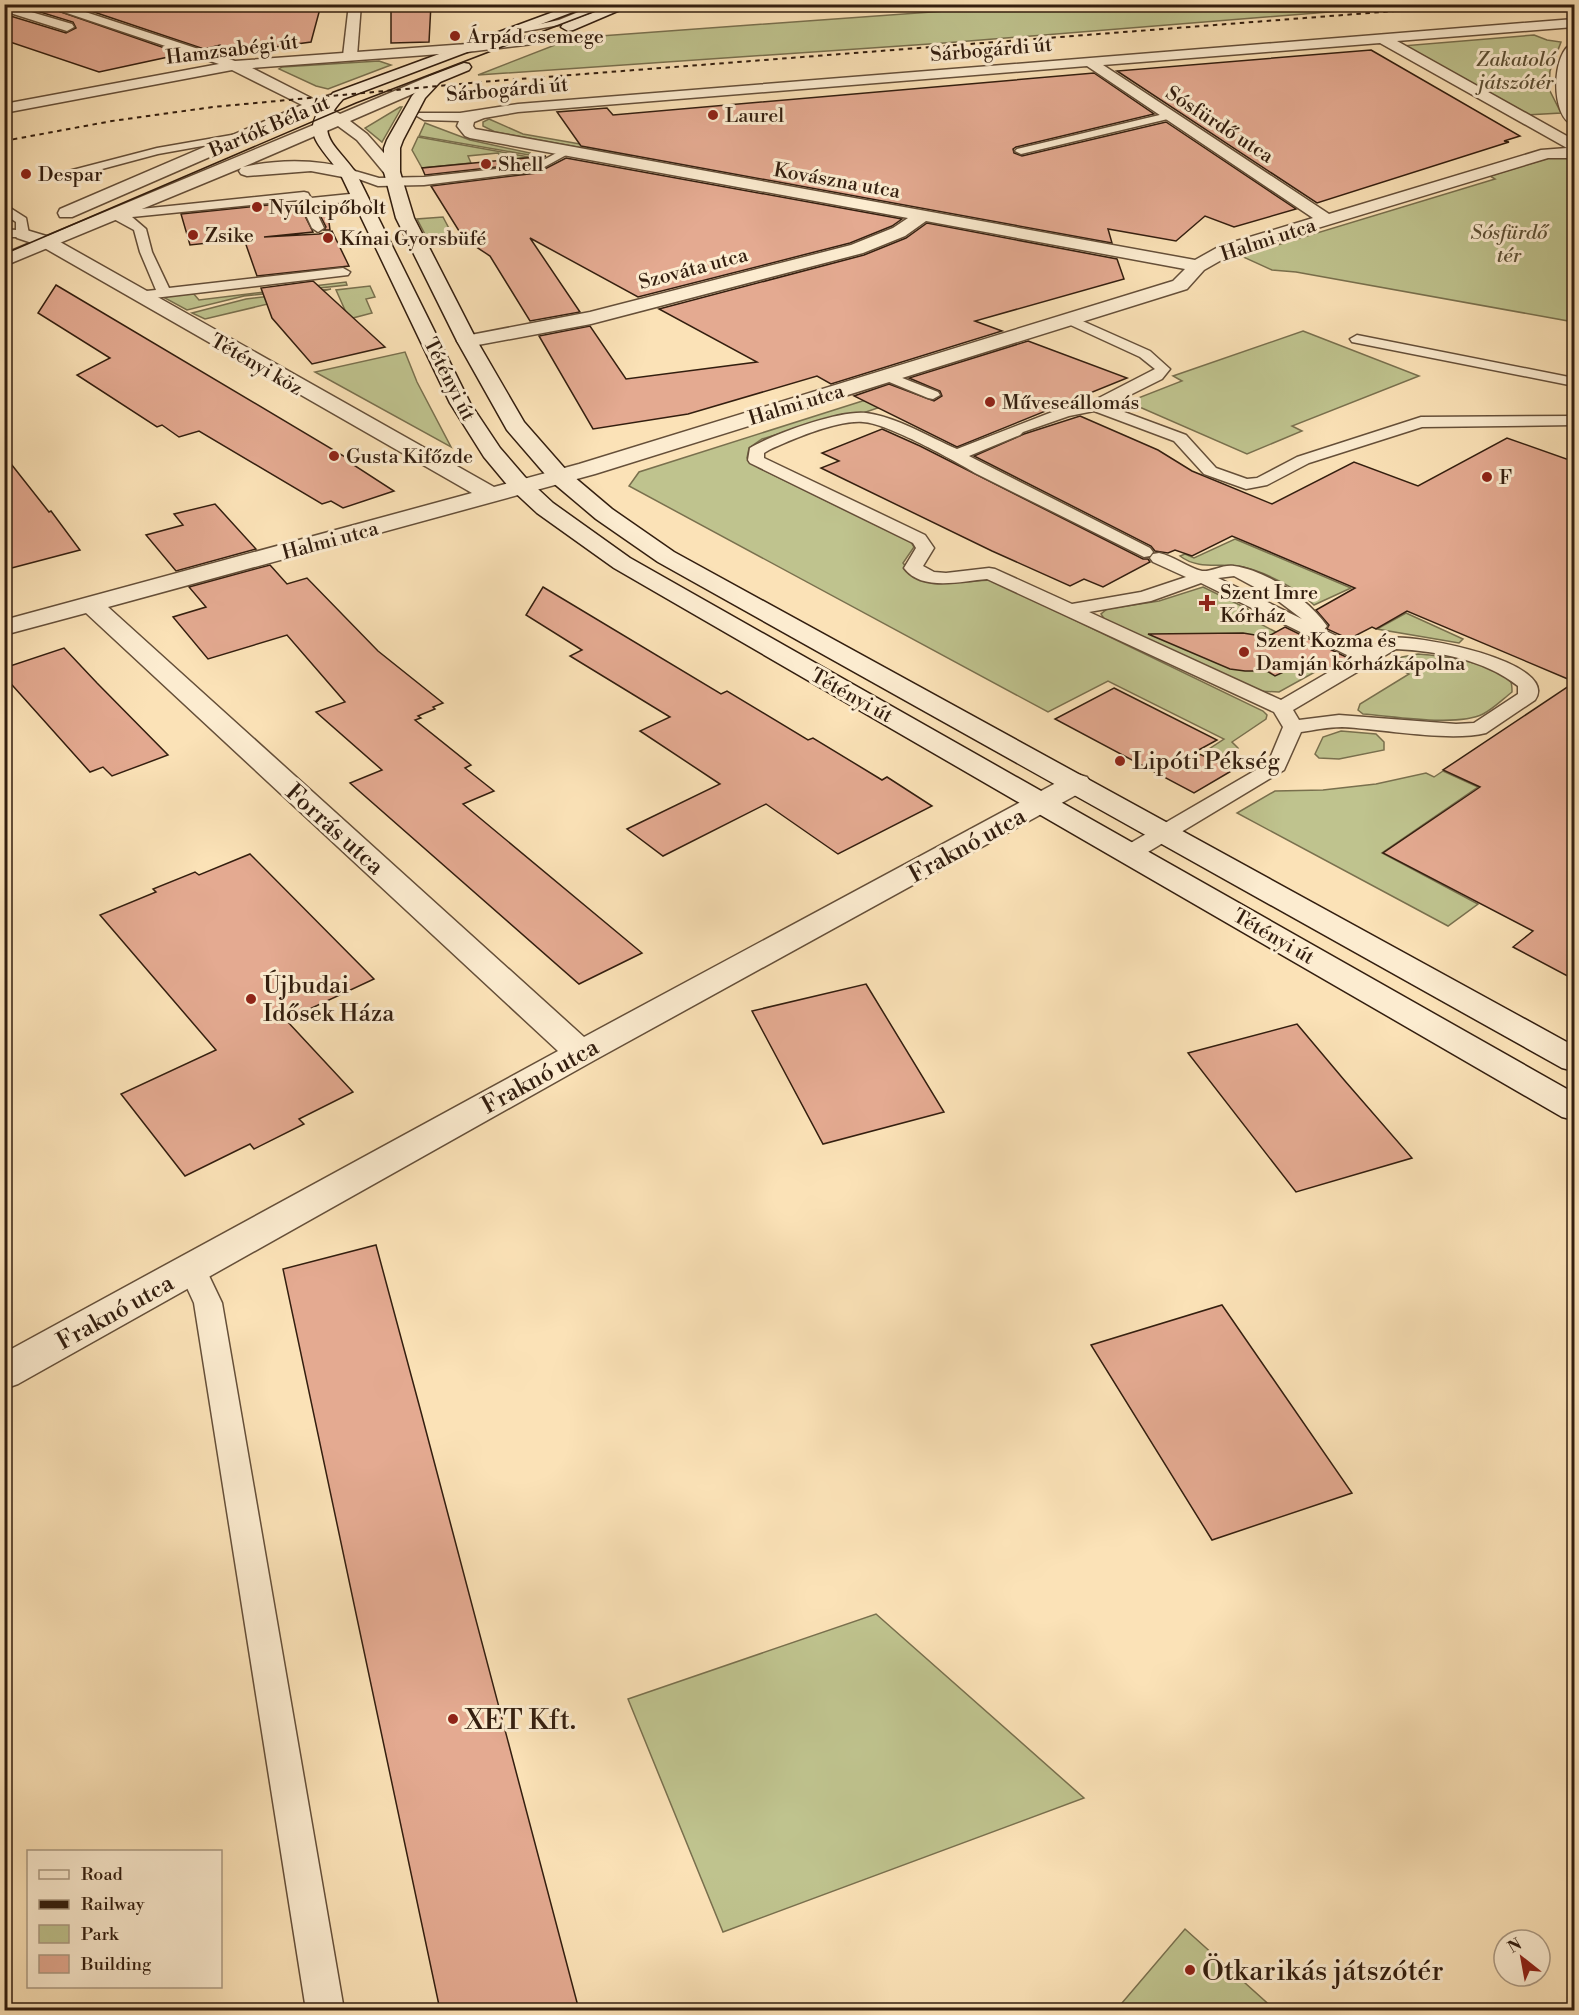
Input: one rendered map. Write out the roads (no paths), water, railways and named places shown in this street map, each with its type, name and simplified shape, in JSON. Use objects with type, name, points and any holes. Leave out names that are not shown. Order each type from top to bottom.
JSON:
[{"type":"street","points":[[46,4],[235,65]]},
{"type":"street","points":[[350,56],[356,4]]},
{"type":"street","name":"Bartók Béla út","points":[[4,261],[48,228],[243,136],[292,115],[320,108],[338,96],[588,4]]},
{"type":"street","name":"Bartók Béla út","points":[[48,228],[116,215],[316,132],[435,78],[628,4]]},
{"type":"street","points":[[4,7],[79,31]]},
{"type":"street","name":"Sárbogárdi út","points":[[419,112],[451,117],[518,108],[1575,23]]},
{"type":"street","points":[[1383,39],[1575,146]]},
{"type":"street","points":[[467,48],[533,40]]},
{"type":"street","points":[[1575,47],[1561,80],[1561,90],[1575,120]]},
{"type":"street","name":"Hamzsabégi út","points":[[4,109],[235,65],[467,48]]},
{"type":"street","points":[[174,62],[200,70],[228,83]]},
{"type":"street","name":"Sósfürdő utca","points":[[1091,63],[1327,220]]},
{"type":"street","name":"Tétényi út","points":[[235,65],[340,120],[362,137],[394,177]]},
{"type":"street","name":"Tétényi út","points":[[435,78],[419,96],[419,112],[392,148],[394,177],[405,218],[504,410],[559,476],[604,514],[666,557],[1575,1060]]},
{"type":"street","name":"Tétényi út","points":[[274,105],[316,132],[348,173],[460,403],[493,453],[547,510],[631,569],[1575,1108]]},
{"type":"street","points":[[316,132],[320,108]]},
{"type":"street","name":"Kovászna utca","points":[[419,112],[470,133],[564,152],[1198,266]]},
{"type":"street","points":[[470,133],[465,126],[468,119],[480,114]]},
{"type":"street","name":"Halmi utca","points":[[4,628],[559,476],[1180,285],[1198,266],[1226,250],[1547,153],[1575,153]]},
{"type":"street","points":[[204,179],[298,165],[319,166],[348,173]]},
{"type":"street","name":"Szováta utca","points":[[467,341],[591,318],[857,249],[898,232],[922,216]]},
{"type":"street","name":"Tétényi köz","points":[[23,234],[48,228],[137,296],[491,495]]},
{"type":"street","points":[[4,242],[23,234]]},
{"type":"street","name":"Forrás utca","points":[[90,604],[581,1053]]},
{"type":"street","name":"Fraknó utca","points":[[4,1373],[581,1053],[1077,783]]},
{"type":"lane","name":"Bartók Béla út","points":[[522,29],[561,22],[608,4]]},
{"type":"lane","name":"Bartók Béla út","points":[[552,33],[561,22]]},
{"type":"lane","points":[[1021,151],[1168,116]]},
{"type":"lane","points":[[61,176],[157,151],[243,136]]},
{"type":"lane","points":[[348,173],[378,182],[394,177],[537,168],[564,152]]},
{"type":"lane","points":[[116,215],[304,196],[318,228]]},
{"type":"lane","points":[[306,202],[360,197]]},
{"type":"lane","points":[[4,233],[23,234],[22,221],[6,203]]},
{"type":"lane","points":[[116,215],[132,221],[142,230],[150,261],[155,266],[164,291]]},
{"type":"lane","points":[[137,296],[164,291],[343,272]]},
{"type":"lane","points":[[957,455],[1065,412],[1095,406],[1157,376],[1163,369],[1145,354],[1070,319]]},
{"type":"lane","points":[[1357,339],[1575,382]]},
{"type":"lane","points":[[887,376],[933,394]]},
{"type":"lane","points":[[1095,406],[1180,438],[1210,471],[1246,484],[1261,482],[1303,460],[1421,422],[1575,421]]},
{"type":"lane","points":[[1293,727],[1282,708],[989,573],[946,578],[930,577],[913,568],[925,548],[919,539],[756,460],[756,451],[764,444],[853,418],[867,417],[957,455],[993,476],[1152,555],[1367,658]]},
{"type":"lane","points":[[1070,610],[1145,597],[1202,577]]},
{"type":"lane","points":[[1282,708],[1393,643],[1467,654],[1512,671],[1528,684],[1528,696],[1479,729],[1456,730],[1339,721],[1293,727]]},
{"type":"lane","points":[[1130,853],[1277,766],[1293,727]]},
{"type":"lane","points":[[192,1268],[208,1303],[325,2010]]},
{"type":"tram line","points":[[4,254],[356,103],[614,4]]},
{"type":"railway","points":[[4,141],[112,121],[213,107],[481,82],[1485,4]]},
{"type":"place","name":"Árpád csemege","points":[[455,36]]},
{"type":"place","name":"Laurel","points":[[713,115]]},
{"type":"place","name":"Shell","points":[[486,164]]},
{"type":"place","name":"Despar","points":[[26,174]]},
{"type":"place","name":"Nyúlcipőbolt","points":[[257,207]]},
{"type":"place","name":"Zsike","points":[[193,235]]},
{"type":"place","name":"Kínai Gyorsbüfé","points":[[328,238]]},
{"type":"place","name":"Műveseállomás","points":[[990,402]]},
{"type":"place","name":"Gusta Kifőzde","points":[[334,456]]},
{"type":"place","name":"F","points":[[1487,477]]},
{"type":"place","name":"Szent Imre Kórház","points":[[1207,603]]},
{"type":"place","name":"Szent Kozma és Damján kórházkápolna","points":[[1244,652]]},
{"type":"place","name":"Lipóti Pékség","points":[[1120,761]]},
{"type":"place","name":"Újbudai Idősek Háza","points":[[251,999]]},
{"type":"place","name":"XET Kft.","points":[[453,1719]]},
{"type":"place","name":"Ötkarikás játszótér","points":[[1190,1970]]},
{"type":"park label","name":"Zakatoló játszótér","points":[[1516,70]]},
{"type":"park label","name":"Sósfürdő tér","points":[[1509,244]]}]
